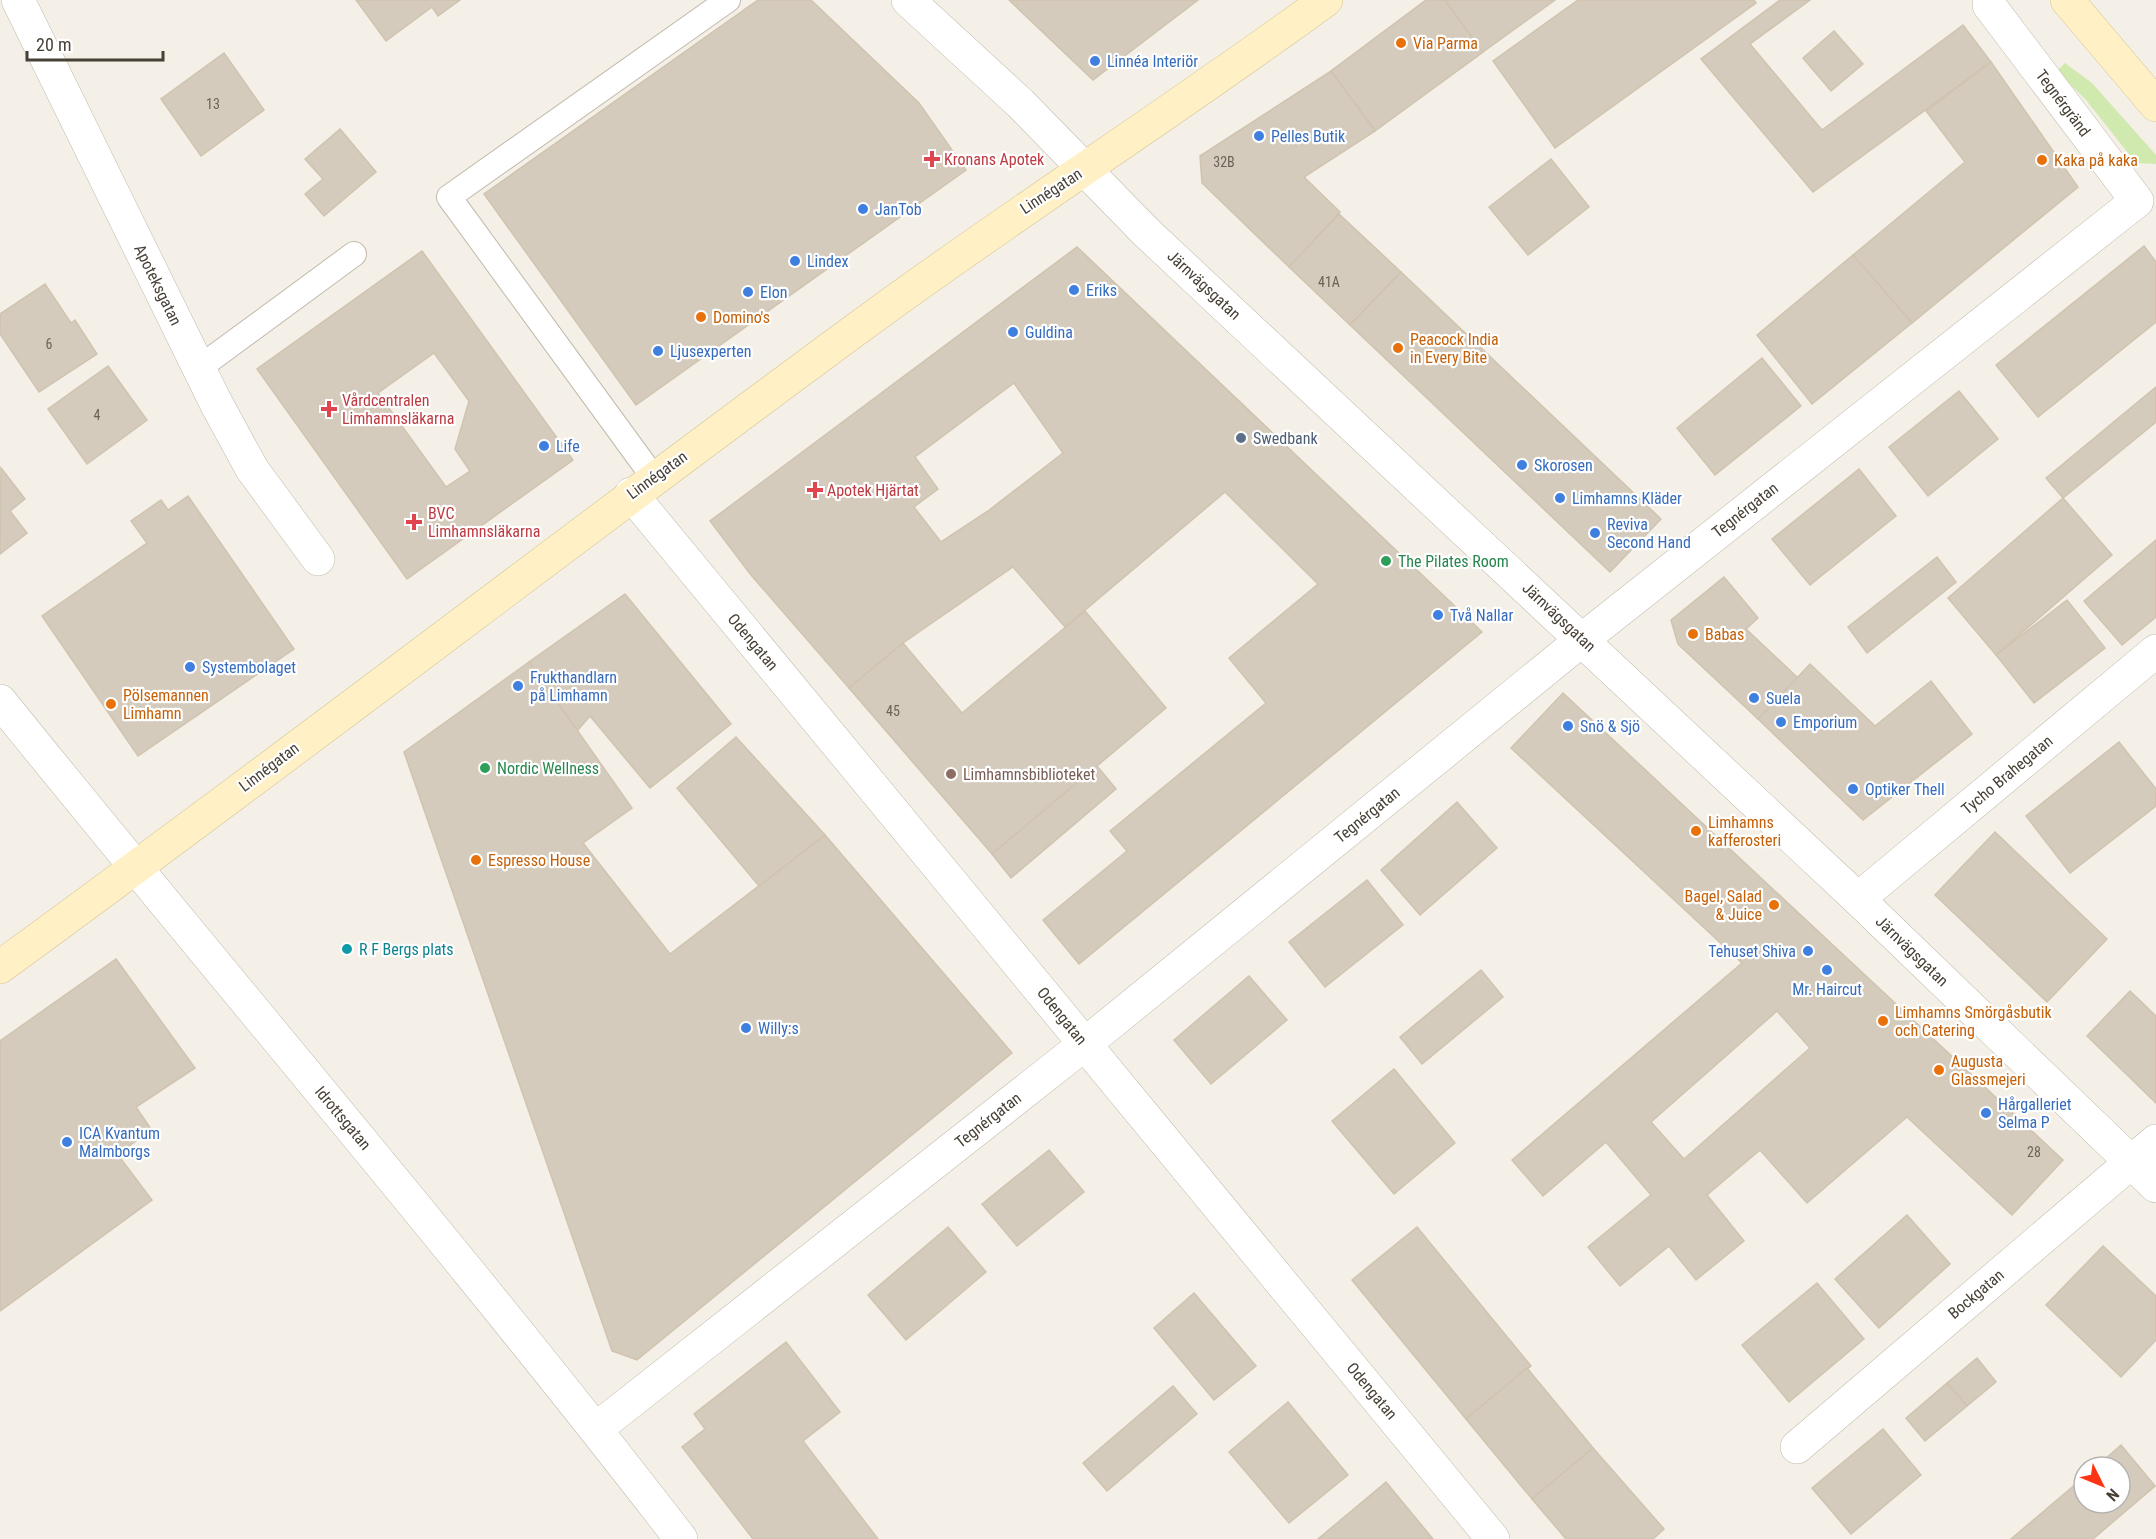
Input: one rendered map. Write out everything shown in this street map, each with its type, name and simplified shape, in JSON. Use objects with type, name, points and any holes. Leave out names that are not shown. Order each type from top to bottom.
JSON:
[{"type":"street","name":"Apoteksgatan","points":[[18,0],[252,469],[318,558]]},
{"type":"street","name":"Järnvägsgatan","points":[[908,0],[1020,103],[1146,232],[1858,899],[2156,1186]]},
{"type":"street","name":"Linnégatan","points":[[0,967],[137,867],[643,486],[1018,213],[1084,170],[1326,0]]},
{"type":"street","points":[[2067,0],[2156,105]]},
{"type":"street","name":"Tegnérgränd","points":[[1989,5],[2137,201]]},
{"type":"street","name":"Tegnérgatan","points":[[596,1429],[1085,1044],[1582,639],[2137,201]]},
{"type":"street","name":"Odengatan","points":[[643,486],[1085,1044],[1494,1539]]},
{"type":"street","name":"Tycho Brahegatan","points":[[1858,899],[2156,651]]},
{"type":"street","name":"Idrottsgatan","points":[[0,701],[596,1429],[681,1539]]},
{"type":"street","name":"Bockgatan","points":[[1797,1448],[2156,1141]]},
{"type":"lane","points":[[643,486],[449,196],[728,0]]},
{"type":"lane","points":[[200,368],[354,254]]},
{"type":"green space","points":[[2065,63],[2092,83],[2156,155],[2156,164],[2136,163],[2086,100],[2057,71]]},
{"type":"building","points":[[356,0],[460,0],[438,16],[432,7],[386,41]]},
{"type":"building","points":[[758,0],[811,0],[919,103],[966,170],[636,405],[484,194]]},
{"type":"building","points":[[1009,0],[1198,0],[1093,80]]},
{"type":"building","points":[[1426,0],[1445,0],[1483,52],[1375,131],[1331,71]]},
{"type":"building","points":[[1445,0],[1555,0],[1483,52]]},
{"type":"building","points":[[1578,0],[1754,0],[1756,3],[1555,148],[1493,61]]},
{"type":"building","points":[[1780,0],[1810,0],[1750,44],[1822,130],[1963,25],[1991,62],[1813,192],[1701,59]]},
{"type":"building","points":[[1834,31],[1863,64],[1831,91],[1803,58]]},
{"type":"building","points":[[224,53],[264,110],[201,156],[161,99]]},
{"type":"building","points":[[1991,62],[2078,187],[1912,323],[1853,255],[1965,162],[1926,111]]},
{"type":"building","points":[[1331,71],[1375,131],[1304,177],[1340,212],[1289,267],[1202,183],[1200,156]]},
{"type":"building","points":[[340,129],[376,172],[324,216],[305,194],[323,179],[305,159]]},
{"type":"building","points":[[1551,159],[1589,207],[1528,255],[1489,207]]},
{"type":"building","points":[[1339,214],[1401,272],[1350,325],[1289,267]]},
{"type":"building","points":[[2144,246],[2156,262],[2156,322],[2038,417],[1996,365]]},
{"type":"building","points":[[1077,247],[1482,632],[1079,964],[1043,920],[1127,851],[1110,831],[1266,703],[1229,658],[1318,584],[1225,492],[1065,627],[1013,567],[903,643],[849,688],[751,575],[710,521]],"holes":[[[1014,383],[1063,453],[988,511],[941,542],[914,507],[938,489],[915,457]]]},
{"type":"building","points":[[422,251],[573,460],[407,579],[257,369]],"holes":[[[434,353],[469,401],[455,449],[470,471],[446,487],[378,393]]]},
{"type":"building","points":[[1853,255],[1912,323],[1812,404],[1757,335]]},
{"type":"building","points":[[1401,272],[1661,519],[1610,572],[1350,325]]},
{"type":"building","points":[[45,284],[71,323],[75,320],[97,354],[39,392],[0,334],[0,314]]},
{"type":"building","points":[[1762,358],[1801,406],[1715,475],[1677,428]]},
{"type":"building","points":[[108,366],[147,420],[87,464],[48,409]]},
{"type":"building","points":[[2156,387],[2156,422],[2063,498],[2046,478]]},
{"type":"building","points":[[1959,391],[1998,439],[1928,496],[1889,447]]},
{"type":"building","points":[[1,468],[25,499],[10,511],[27,533],[0,554]]},
{"type":"building","points":[[1859,469],[1896,516],[1810,585],[1772,539]]},
{"type":"building","points":[[188,496],[294,649],[138,756],[42,616],[147,543],[131,521],[161,500],[168,510]]},
{"type":"building","points":[[2063,498],[2112,555],[1996,655],[1948,598]]},
{"type":"building","points":[[2156,540],[2156,617],[2122,645],[2084,601]]},
{"type":"building","points":[[1937,557],[1956,582],[1867,653],[1848,627]]},
{"type":"building","points":[[1724,577],[1758,618],[1746,629],[1798,678],[1758,719],[1678,644],[1671,620]]},
{"type":"building","points":[[625,594],[731,724],[650,788],[590,716],[577,731],[529,662]]},
{"type":"building","points":[[2067,600],[2105,648],[2034,703],[1996,655]]},
{"type":"building","points":[[1085,611],[1166,708],[992,854],[849,688],[903,643],[962,713]]},
{"type":"building","name":"Willy:s","points":[[529,662],[632,808],[583,843],[670,954],[825,835],[1012,1053],[637,1360],[612,1351],[404,752]]},
{"type":"building","points":[[1810,664],[1875,726],[1931,681],[1972,734],[1863,820],[1758,719]]},
{"type":"building","points":[[1563,693],[2063,1160],[2012,1215],[1907,1117],[1807,1203],[1760,1150],[1707,1195],[1744,1241],[1696,1280],[1669,1246],[1620,1286],[1588,1247],[1651,1195],[1606,1142],[1543,1196],[1512,1160],[1742,963],[1511,748]],"holes":[[[1777,1011],[1810,1048],[1684,1159],[1651,1122]]]},
{"type":"building","points":[[736,737],[825,835],[759,886],[677,788]]},
{"type":"building","points":[[2119,742],[2156,789],[2156,806],[2070,873],[2026,816]]},
{"type":"building","points":[[1097,766],[1116,789],[1011,878],[992,854]]},
{"type":"building","points":[[1457,802],[1497,848],[1420,915],[1381,870]]},
{"type":"building","points":[[1995,832],[2107,939],[2047,1002],[1935,895]]},
{"type":"building","points":[[1367,880],[1403,925],[1325,987],[1289,942]]},
{"type":"building","name":"ICA Kvantum Malmborgs","points":[[116,959],[195,1068],[136,1107],[151,1129],[118,1155],[152,1200],[0,1311],[0,1041]]},
{"type":"building","points":[[1481,970],[1503,997],[1422,1064],[1400,1037]]},
{"type":"building","points":[[1249,976],[1287,1020],[1211,1084],[1174,1040]]},
{"type":"building","points":[[2130,991],[2156,1016],[2156,1103],[2087,1036]]},
{"type":"building","points":[[1394,1069],[1455,1143],[1394,1194],[1332,1121]]},
{"type":"building","points":[[1049,1150],[1084,1192],[1017,1246],[982,1204]]},
{"type":"building","points":[[1907,1215],[1950,1264],[1879,1328],[1835,1279]]},
{"type":"building","points":[[948,1227],[986,1272],[906,1340],[868,1295]]},
{"type":"building","points":[[1417,1227],[1531,1366],[1466,1419],[1352,1280]]},
{"type":"building","points":[[2103,1246],[2156,1296],[2156,1340],[2121,1377],[2046,1305]]},
{"type":"building","points":[[1817,1283],[1864,1339],[1789,1402],[1742,1345]]},
{"type":"building","points":[[1194,1293],[1256,1366],[1214,1400],[1154,1328]]},
{"type":"building","points":[[786,1342],[840,1412],[803,1441],[878,1539],[753,1539],[682,1447],[705,1429],[694,1414]]},
{"type":"building","points":[[1977,1358],[1996,1382],[1967,1406],[1947,1383]]},
{"type":"building","points":[[1527,1368],[1593,1448],[1532,1499],[1466,1419]]},
{"type":"building","points":[[1947,1383],[1967,1406],[1925,1441],[1906,1418]]},
{"type":"building","points":[[1173,1386],[1197,1414],[1107,1491],[1083,1463]]},
{"type":"building","points":[[1288,1402],[1348,1475],[1289,1523],[1229,1452]]},
{"type":"building","points":[[1883,1429],[1921,1475],[1851,1534],[1812,1488]]},
{"type":"building","points":[[2121,1445],[2129,1455],[2110,1455]]},
{"type":"building","points":[[1593,1448],[1664,1529],[1653,1539],[1566,1539],[1532,1499]]},
{"type":"building","points":[[2132,1458],[2155,1486],[2132,1506]]},
{"type":"building","points":[[1386,1482],[1433,1539],[1318,1539]]},
{"type":"building","points":[[2072,1487],[2072,1515],[2121,1515],[2093,1539],[2011,1539]]},
{"type":"place","name":"Via Parma","points":[[1401,43]]},
{"type":"place","name":"Linnéa Interiör","points":[[1095,61]]},
{"type":"place","name":"Pelles Butik","points":[[1259,136]]},
{"type":"place","name":"Kronans Apotek","points":[[932,159]]},
{"type":"place","name":"Kaka på kaka","points":[[2042,160]]},
{"type":"place","name":"JanTob","points":[[863,209]]},
{"type":"place","name":"Lindex","points":[[795,261]]},
{"type":"place","name":"Eriks","points":[[1074,290]]},
{"type":"place","name":"Elon","points":[[748,292]]},
{"type":"place","name":"Domino's","points":[[701,317]]},
{"type":"place","name":"Guldina","points":[[1013,332]]},
{"type":"place","name":"Peacock India in Every Bite","points":[[1398,348]]},
{"type":"place","name":"Ljusexperten","points":[[658,351]]},
{"type":"place","name":"Vårdcentralen Limhamnsläkarna","points":[[329,409]]},
{"type":"place","name":"Swedbank","points":[[1241,438]]},
{"type":"place","name":"Life","points":[[544,446]]},
{"type":"place","name":"Skorosen","points":[[1522,465]]},
{"type":"place","name":"Apotek Hjärtat","points":[[815,490]]},
{"type":"place","name":"Limhamns Kläder","points":[[1560,498]]},
{"type":"place","name":"BVC Limhamnsläkarna","points":[[414,522]]},
{"type":"place","name":"Reviva Second Hand","points":[[1595,533]]},
{"type":"place","name":"The Pilates Room","points":[[1386,561]]},
{"type":"place","name":"Två Nallar","points":[[1438,615]]},
{"type":"place","name":"Babas","points":[[1693,634]]},
{"type":"place","name":"Systembolaget","points":[[190,667]]},
{"type":"place","name":"Frukthandlarn på Limhamn","points":[[518,686]]},
{"type":"place","name":"Suela","points":[[1754,698]]},
{"type":"place","name":"Pölsemannen Limhamn","points":[[111,704]]},
{"type":"place","name":"Emporium","points":[[1781,722]]},
{"type":"place","name":"Snö & Sjö","points":[[1568,726]]},
{"type":"place","name":"Nordic Wellness","points":[[485,768]]},
{"type":"place","name":"Limhamnsbiblioteket","points":[[951,774]]},
{"type":"place","name":"Optiker Thell","points":[[1853,789]]},
{"type":"place","name":"Limhamns kafferosteri","points":[[1696,831]]},
{"type":"place","name":"Espresso House","points":[[476,860]]},
{"type":"place","name":"Bagel, Salad & Juice","points":[[1774,905]]},
{"type":"place","name":"R F Bergs plats","points":[[347,949]]},
{"type":"place","name":"Tehuset Shiva","points":[[1808,951]]},
{"type":"place","name":"Mr. Haircut","points":[[1827,970]]},
{"type":"place","name":"Limhamns Smörgåsbutik och Catering","points":[[1883,1021]]},
{"type":"place","name":"Willy:s","points":[[746,1028]]},
{"type":"place","name":"Augusta Glassmejeri","points":[[1939,1070]]},
{"type":"place","name":"Hårgalleriet Selma P","points":[[1986,1113]]},
{"type":"place","name":"ICA Kvantum Malmborgs","points":[[67,1142]]}]
